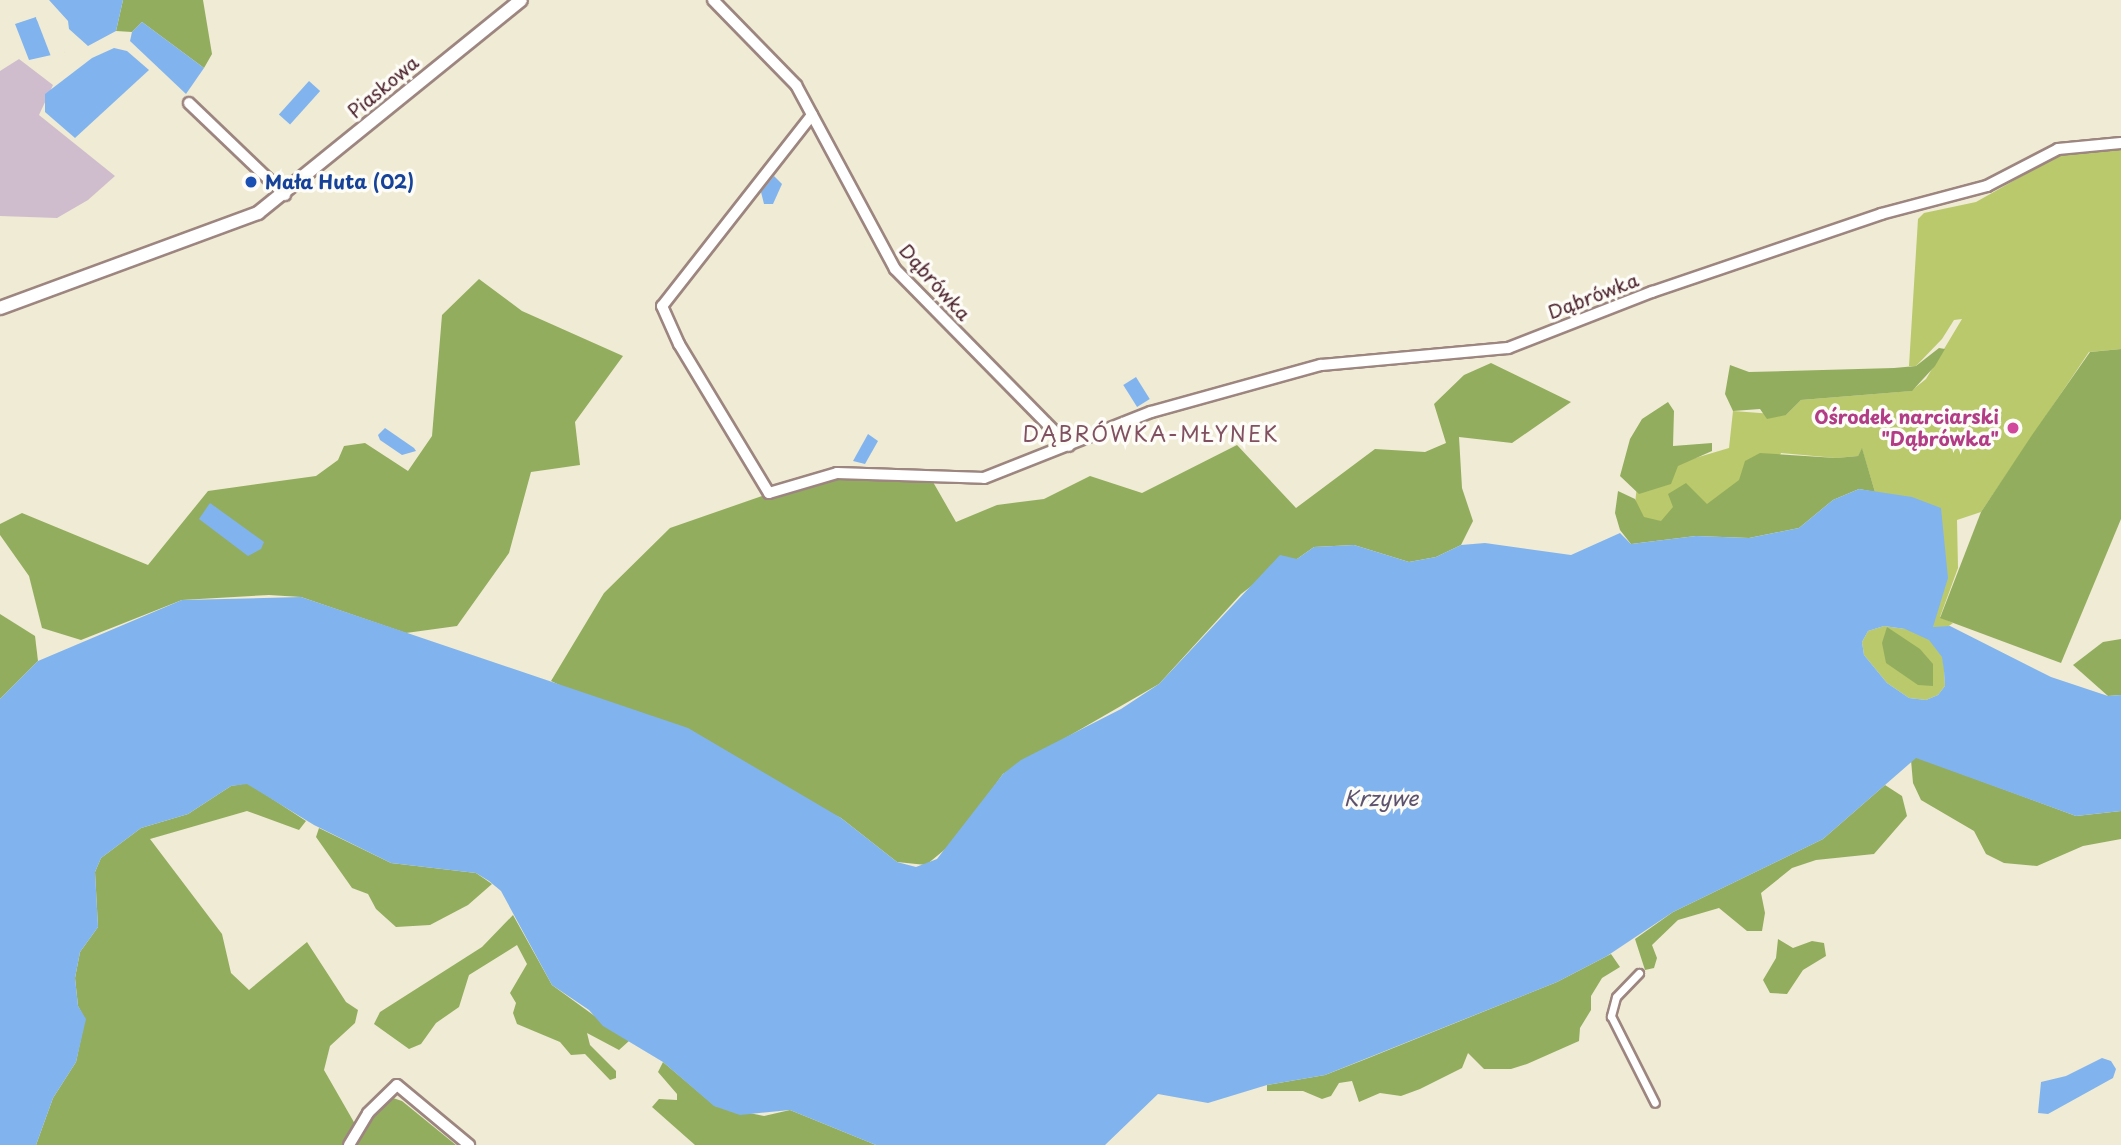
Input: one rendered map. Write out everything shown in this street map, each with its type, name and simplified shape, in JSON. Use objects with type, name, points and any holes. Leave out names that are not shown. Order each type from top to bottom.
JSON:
[{"type":"street","name":"Piaskowa","points":[[0,308],[242,220],[271,205],[521,0]]},
{"type":"street","name":"Dąbrówka","points":[[713,0],[779,63],[812,116],[895,269],[1069,446]]},
{"type":"street","points":[[189,103],[285,195]]},
{"type":"street","name":"Dąbrówka","points":[[812,116],[662,306],[679,344],[769,493],[837,472],[984,478],[1069,446],[1150,411],[1321,365],[1508,348],[1652,292],[1868,219],[1987,186],[2058,149],[2121,143]]},
{"type":"street","points":[[1639,972],[1616,997],[1611,1016],[1655,1103]]},
{"type":"street","points":[[349,1145],[368,1113],[397,1085],[469,1145]]},
{"type":"shaded area","points":[[19,59],[53,85],[39,115],[115,176],[88,200],[57,218],[0,216],[0,71]]},
{"type":"green space","points":[[123,0],[203,0],[212,54],[204,68],[142,22],[132,32],[116,31]]},
{"type":"green space","points":[[2121,147],[2121,349],[2089,352],[1981,512],[1957,520],[1958,568],[1940,617],[1953,623],[1942,631],[1945,686],[1938,695],[1926,700],[1909,698],[1887,683],[1864,655],[1862,642],[1868,631],[1884,626],[1905,629],[1916,511],[1875,492],[1862,449],[1858,456],[1836,458],[1781,453],[1756,506],[1631,544],[1638,475],[1729,448],[1733,411],[1786,415],[1801,400],[1911,391],[1926,379],[1962,319],[1954,320],[1942,339],[1916,366],[1909,366],[1918,219],[1924,213],[1976,202],[2063,153]]},
{"type":"green space","points":[[479,279],[522,311],[623,356],[575,422],[580,465],[531,472],[509,553],[457,626],[406,633],[301,597],[269,595],[182,600],[81,640],[42,628],[29,576],[0,535],[0,524],[22,513],[148,565],[208,491],[316,476],[338,460],[344,446],[365,443],[408,471],[432,436],[442,315]]},
{"type":"green space","points":[[1939,348],[1945,349],[1935,366],[1912,391],[1801,400],[1786,415],[1767,419],[1760,409],[1733,411],[1725,394],[1730,365],[1749,372],[1894,368],[1916,366]]},
{"type":"green space","points":[[2121,349],[2121,519],[2061,663],[1940,618],[1981,512],[2032,435],[2090,352]]},
{"type":"green space","points":[[1491,363],[1571,402],[1512,443],[1459,437],[1462,488],[1473,521],[1461,545],[1436,557],[1409,562],[1354,545],[1314,547],[1297,559],[1287,559],[1241,594],[1159,684],[1003,774],[954,842],[926,865],[897,862],[841,818],[551,681],[604,593],[670,528],[762,496],[766,498],[848,477],[933,482],[956,522],[997,505],[1044,499],[1090,476],[1142,493],[1237,445],[1296,508],[1375,449],[1425,452],[1446,443],[1434,404],[1464,375]]},
{"type":"green space","points":[[1668,402],[1674,411],[1673,446],[1712,443],[1712,451],[1678,466],[1671,484],[1639,494],[1620,476],[1630,439],[1642,419]]},
{"type":"green space","points":[[1862,448],[1875,492],[1859,489],[1833,500],[1799,528],[1749,538],[1696,536],[1631,544],[1620,530],[1615,513],[1618,491],[1635,499],[1644,517],[1661,521],[1673,507],[1668,494],[1686,483],[1707,504],[1739,480],[1745,461],[1760,453],[1836,458],[1858,456]]},
{"type":"green space","points":[[0,614],[35,636],[38,661],[0,699]]},
{"type":"green space","points":[[1887,627],[1920,649],[1933,664],[1933,686],[1918,685],[1886,663],[1882,643]]},
{"type":"green space","points":[[2121,639],[2121,695],[2108,696],[2073,665],[2103,642]]},
{"type":"green space","points":[[1916,757],[2076,816],[2121,811],[2121,839],[2083,846],[2037,866],[2004,863],[1986,854],[1974,831],[1921,800],[1913,783],[1911,760]]},
{"type":"green space","points":[[248,783],[306,821],[299,830],[247,811],[150,839],[222,934],[231,973],[249,990],[307,942],[346,1002],[358,1010],[355,1023],[330,1046],[324,1070],[355,1124],[342,1145],[36,1145],[53,1098],[76,1062],[85,1019],[78,1006],[75,978],[80,952],[98,927],[95,872],[101,858],[141,828],[188,814],[231,786]]},
{"type":"green space","points":[[1885,785],[1902,796],[1907,816],[1874,854],[1816,860],[1792,868],[1761,893],[1765,913],[1762,931],[1747,931],[1719,908],[1678,920],[1652,945],[1657,958],[1654,968],[1645,970],[1635,939],[1673,912],[1823,839]]},
{"type":"green space","points":[[319,828],[391,863],[476,873],[492,884],[468,905],[430,925],[396,927],[376,909],[368,894],[352,888],[316,837]]},
{"type":"green space","points":[[513,915],[552,985],[629,1041],[619,1050],[587,1033],[590,1045],[616,1071],[616,1078],[610,1080],[585,1054],[571,1055],[560,1042],[517,1024],[513,1013],[516,1003],[510,993],[527,964],[517,945],[469,975],[459,1007],[436,1023],[421,1044],[409,1049],[374,1024],[380,1012],[482,947]]},
{"type":"green space","points":[[1778,939],[1793,948],[1812,941],[1824,943],[1826,956],[1803,970],[1787,994],[1770,993],[1763,980],[1776,958]]},
{"type":"green space","points":[[1611,954],[1620,967],[1602,978],[1591,996],[1591,1010],[1580,1028],[1579,1041],[1527,1064],[1511,1069],[1484,1069],[1468,1053],[1462,1068],[1420,1089],[1401,1096],[1380,1093],[1359,1102],[1352,1081],[1339,1083],[1331,1096],[1322,1099],[1303,1091],[1267,1091],[1267,1085],[1325,1075],[1366,1059],[1557,982]]},
{"type":"green space","points":[[663,1062],[715,1106],[764,1116],[790,1110],[876,1145],[695,1145],[652,1107],[659,1099],[677,1100],[677,1094],[658,1072]]},
{"type":"green space","points":[[390,1097],[402,1101],[456,1145],[357,1145],[371,1118]]},
{"type":"water","points":[[49,0],[123,0],[116,31],[88,46],[69,29],[68,21]]},
{"type":"water","points":[[36,17],[65,52],[29,60],[15,24]]},
{"type":"water","points":[[142,22],[204,68],[186,94],[130,41],[132,32]]},
{"type":"water","points":[[114,48],[127,51],[149,70],[75,138],[45,112],[45,94],[92,58]]},
{"type":"water","points":[[309,81],[320,91],[290,124],[279,114]]},
{"type":"water","points":[[774,176],[782,184],[773,204],[764,204],[761,192]]},
{"type":"water","points":[[1136,377],[1150,399],[1137,407],[1123,385]]},
{"type":"water","points":[[385,428],[416,451],[402,455],[380,440],[378,435]]},
{"type":"water","points":[[868,434],[878,441],[865,464],[853,461]]},
{"type":"water","name":"Krzywe","points":[[1859,489],[1912,497],[1941,508],[1948,578],[1933,627],[1950,626],[2051,677],[2108,696],[2121,695],[2121,811],[2076,816],[1916,758],[1823,839],[1673,912],[1607,956],[1557,982],[1325,1075],[1267,1085],[1208,1103],[1158,1094],[1105,1145],[876,1145],[790,1110],[740,1115],[714,1106],[663,1062],[603,1026],[589,1010],[552,985],[501,891],[489,881],[476,873],[391,863],[314,825],[247,784],[231,786],[188,814],[141,828],[101,858],[95,872],[98,927],[80,952],[75,978],[78,1006],[86,1019],[76,1062],[53,1098],[36,1145],[0,1145],[0,699],[38,661],[182,600],[301,597],[688,728],[841,818],[897,862],[916,867],[937,859],[1003,774],[1021,760],[1121,709],[1159,684],[1280,555],[1297,559],[1314,547],[1354,545],[1409,562],[1436,557],[1461,545],[1485,543],[1571,555],[1620,533],[1631,544],[1696,536],[1749,538],[1799,528],[1833,500]],"holes":[[[1884,626],[1905,629],[1929,640],[1942,657],[1945,686],[1938,695],[1926,700],[1909,698],[1887,683],[1864,655],[1862,642],[1868,631]]]},
{"type":"water","points":[[210,503],[264,542],[261,549],[248,556],[199,519]]},
{"type":"water","points":[[2102,1058],[2111,1061],[2116,1069],[2113,1078],[2048,1114],[2038,1113],[2041,1082],[2066,1076]]},
{"type":"pier","points":[[50,12],[65,52],[51,58],[36,17]]},
{"type":"pier","points":[[13,25],[24,54],[11,59],[0,30]]},
{"type":"place","name":"Mała Huta (02)","points":[[251,182]]},
{"type":"place","name":"Ośrodek narciarski \"Dąbrówka\"","points":[[2013,428]]},
{"type":"district","name":"DĄBRÓWKA-MŁYNEK","points":[[1151,433]]}]
